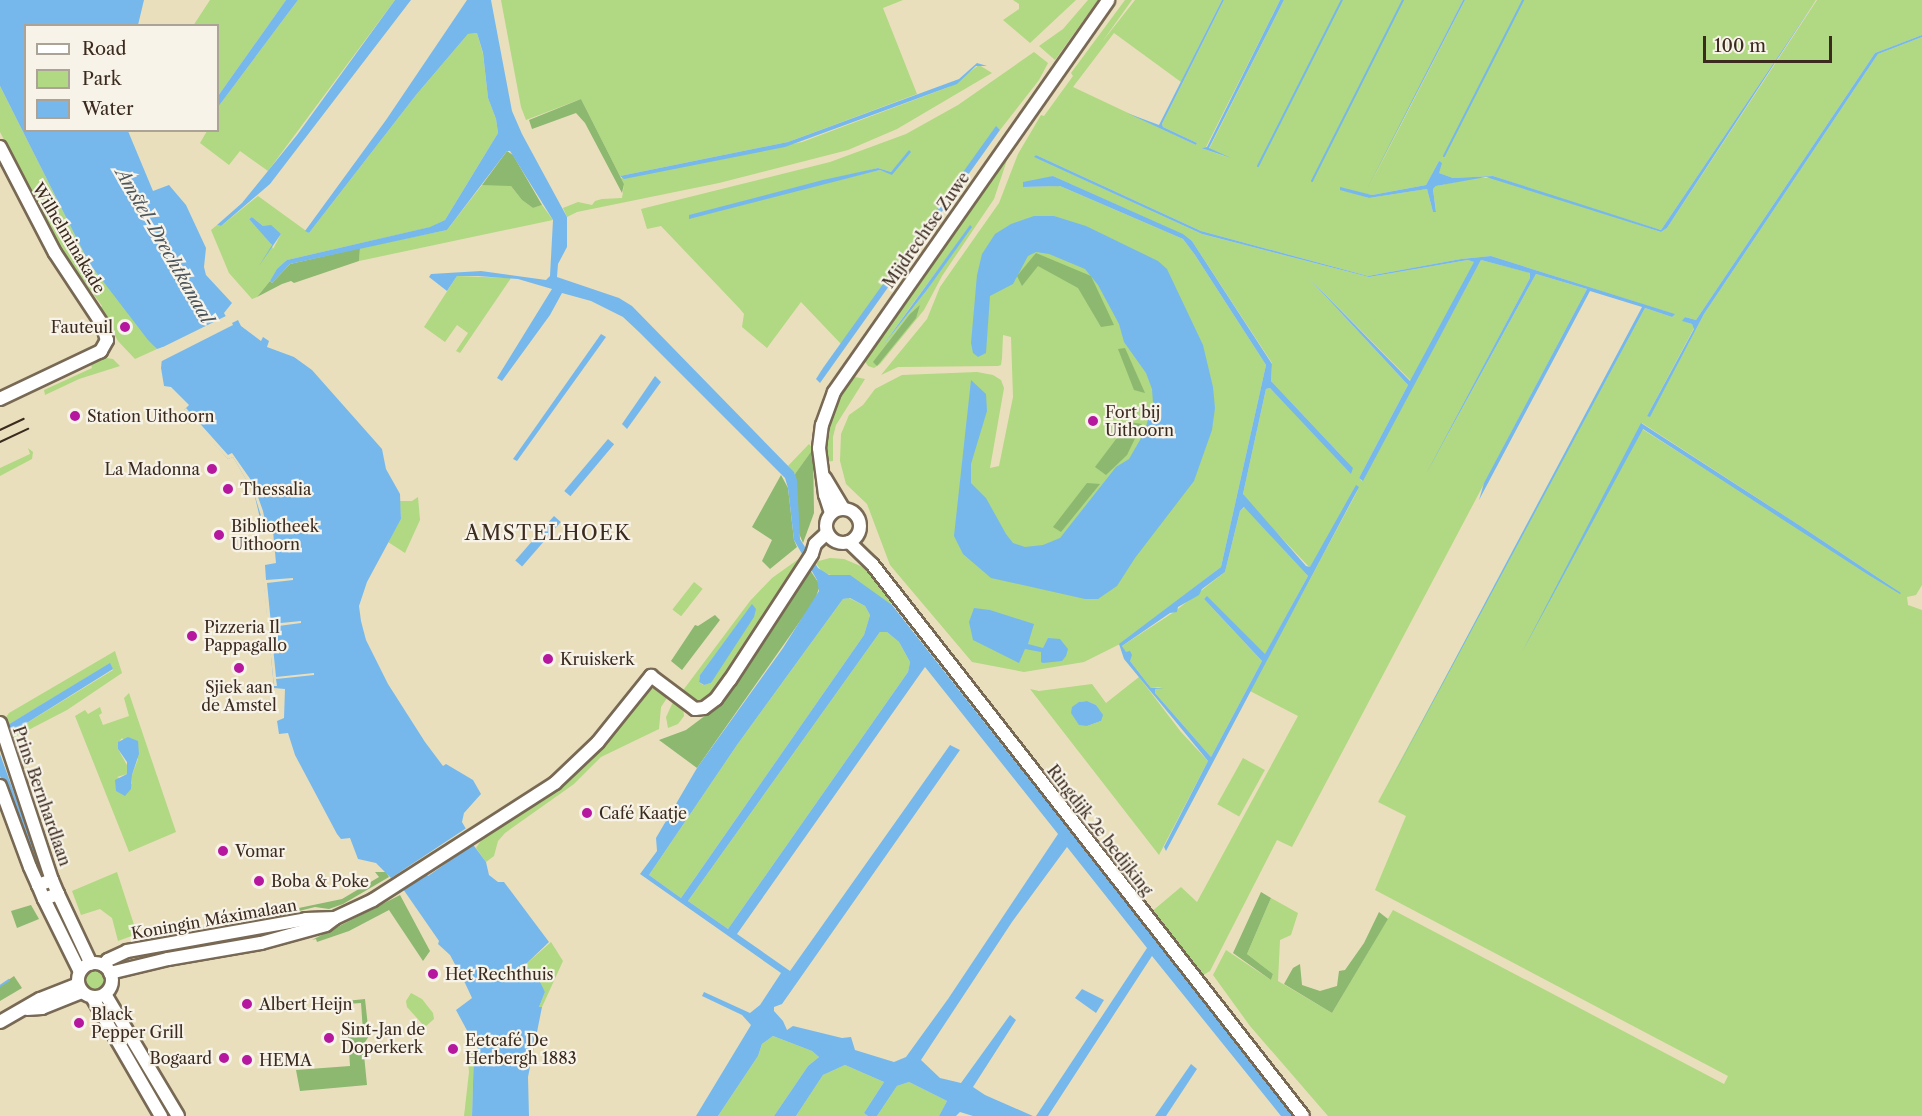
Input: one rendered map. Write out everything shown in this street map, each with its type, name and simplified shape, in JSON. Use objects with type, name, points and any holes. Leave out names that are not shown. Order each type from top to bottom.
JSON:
[{"type":"street","name":"Mijdrechtse Zuwe","points":[[837,511],[824,477],[820,456],[820,436],[834,392],[1105,0]]},
{"type":"street","name":"Wilhelminakade","points":[[0,147],[55,253],[102,324],[106,346],[101,351],[0,399]]},
{"type":"street","points":[[849,509],[859,517],[861,524],[853,539],[831,537],[826,522],[837,511],[849,509]]},
{"type":"street","name":"Koningin Máximalaan","points":[[101,968],[294,935],[326,925],[399,884],[551,786],[584,756],[618,719],[651,676],[695,709],[711,704],[730,680],[804,565],[812,554],[831,537]]},
{"type":"street","name":"Ringdijk 2e bedijking","points":[[853,539],[1303,1116]]},
{"type":"street","name":"Prins Bernhardlaan","points":[[0,723],[52,880],[101,968]]},
{"type":"street","points":[[0,786],[38,885],[83,986],[161,1116]]},
{"type":"street","points":[[38,885],[52,880]]},
{"type":"street","points":[[44,899],[58,894]]},
{"type":"street","points":[[0,1022],[26,1009],[42,1008],[83,986],[101,968],[112,982],[105,994]]},
{"type":"street","points":[[83,986],[105,994],[178,1116]]},
{"type":"green space","points":[[210,0],[286,0],[219,95],[219,24],[194,24]]},
{"type":"green space","points":[[298,0],[395,0],[268,171],[240,151],[229,165],[200,143],[206,132],[219,132],[219,106]]},
{"type":"green space","points":[[501,0],[903,0],[883,8],[917,94],[788,142],[620,176],[581,99],[526,120],[521,107]]},
{"type":"green space","points":[[1013,0],[1076,0],[1030,43],[1003,20],[1019,9],[1019,4]]},
{"type":"green space","points":[[1088,0],[1098,0],[1055,60],[1039,46],[1063,29]]},
{"type":"green space","points":[[1125,0],[1132,0],[1102,42],[1135,0],[1222,0],[1181,82],[1114,33],[1073,87],[1196,145],[1197,143],[1163,127],[1162,124],[1224,0],[1280,0],[1206,147],[1201,148],[1230,158],[1209,149],[1284,0],[1463,0],[1368,189],[1465,0],[1816,0],[1661,230],[1545,194],[1661,232],[1667,228],[1817,0],[1922,0],[1922,35],[1875,53],[1696,320],[1685,317],[1683,321],[1692,324],[1694,328],[1647,416],[1650,416],[1704,314],[1878,54],[1922,37],[1922,585],[1916,595],[1907,597],[1908,605],[1922,610],[1922,1116],[1328,1116],[1250,1026],[1213,975],[1226,950],[1271,980],[1273,974],[1247,954],[1271,898],[1298,913],[1291,935],[1280,940],[1278,981],[1332,1013],[1393,910],[1724,1084],[1728,1076],[1375,890],[1406,816],[1378,802],[1645,308],[1672,317],[1674,314],[1491,256],[1461,259],[1368,276],[1201,231],[1036,155],[1035,157],[1202,234],[1369,277],[1468,260],[1475,262],[1411,381],[1304,273],[1408,385],[1359,478],[1362,481],[1481,260],[1531,273],[1530,278],[1436,456],[1536,274],[1587,289],[1292,847],[1277,840],[1210,971],[1200,977],[1150,913],[1181,887],[1197,902],[1298,716],[1250,691],[1359,488],[1310,568],[1245,499],[1243,494],[1266,389],[1270,388],[1353,468],[1271,381],[1272,363],[1192,241],[1182,234],[1053,176],[1023,187],[1060,186],[1183,239],[1266,365],[1221,567],[1122,643],[1084,662],[1024,672],[972,662],[890,565],[867,504],[846,484],[840,461],[841,434],[849,415],[863,405],[875,389],[902,375],[977,372],[993,375],[1001,380],[1004,388],[990,468],[999,466],[1013,397],[1011,337],[1003,335],[1001,365],[998,366],[898,367],[881,375],[927,319],[940,287],[999,203],[1018,154],[1041,115],[1044,116],[1073,76],[1071,73]],"holes":[[[1439,161],[1439,173],[1453,178],[1493,176],[1545,193],[1495,178],[1475,178],[1436,186],[1433,189],[1436,211],[1433,212],[1427,189],[1369,198],[1340,189],[1372,195],[1426,185]],[[1642,423],[1802,527],[1901,593],[1642,429],[1566,569]]]},
{"type":"green space","points":[[477,33],[483,54],[488,98],[496,119],[498,133],[445,220],[431,227],[287,260],[257,297],[252,299],[229,273],[211,230],[217,225],[221,226],[258,196],[309,233],[416,95],[468,34]],"holes":[[[252,217],[263,226],[281,234],[273,249],[271,243],[249,219]]]},
{"type":"green space","points":[[1034,52],[1048,63],[1039,80],[1000,130],[996,127],[842,345],[801,302],[767,348],[742,327],[744,314],[740,309],[661,226],[647,229],[641,209],[830,162],[906,134],[958,105]],"holes":[[[899,165],[892,174],[880,170],[689,216],[878,168],[891,172]]]},
{"type":"green space","points":[[979,65],[992,73],[897,129],[848,150],[719,183],[577,212],[567,217],[563,208],[578,202],[592,205],[595,201],[602,199],[622,198],[624,184],[621,178],[802,142],[949,87]]},
{"type":"green space","points":[[0,86],[89,263],[157,349],[135,359],[118,341],[100,308],[102,306],[60,248],[0,132]]},
{"type":"green space","points":[[581,99],[624,184],[622,193],[585,123],[576,113],[532,129],[529,120]]},
{"type":"green space","points":[[507,151],[513,155],[542,205],[533,208],[522,200],[511,186],[482,185]]},
{"type":"green space","points":[[1009,154],[994,199],[942,276],[924,310],[880,364],[874,368],[868,366],[863,358]],"holes":[[[970,226],[927,290],[881,348]]]},
{"type":"green space","points":[[506,184],[511,186],[522,200],[533,208],[542,205],[553,220],[359,261],[360,248],[447,230],[482,185]]},
{"type":"green space","points":[[360,248],[359,261],[294,283],[291,281],[282,284],[257,297],[270,281],[272,283],[290,264]]},
{"type":"green space","points":[[1036,253],[1091,276],[1114,325],[1101,327],[1078,288],[1038,266],[1022,286],[1017,276]]},
{"type":"green space","points":[[457,276],[511,278],[460,353],[456,351],[468,333],[457,325],[445,342],[424,327]]},
{"type":"green space","points":[[920,305],[916,318],[877,366],[873,362],[910,314]]},
{"type":"green space","points":[[1125,348],[1145,393],[1134,390],[1118,349]]},
{"type":"green space","points":[[106,358],[113,359],[120,366],[79,379],[45,395],[44,390],[92,368],[91,365]]},
{"type":"green space","points":[[855,377],[865,379],[836,425],[833,437],[833,461],[826,462],[827,425],[838,395],[846,383]]},
{"type":"green space","points":[[1129,422],[1142,424],[1127,455],[1106,475],[1095,467]]},
{"type":"green space","points":[[809,444],[813,449],[795,474],[788,466]]},
{"type":"green space","points":[[28,448],[33,452],[32,459],[0,476],[0,468],[30,454]]},
{"type":"green space","points":[[813,449],[814,513],[803,543],[798,531],[795,474]]},
{"type":"green space","points":[[781,475],[788,488],[794,540],[797,547],[770,569],[762,561],[772,540],[752,527]]},
{"type":"green space","points":[[1087,483],[1100,484],[1061,532],[1053,527]]},
{"type":"green space","points":[[418,497],[420,520],[405,553],[388,542],[401,519],[400,501],[412,501]]},
{"type":"green space","points":[[1245,507],[1308,576],[1265,655],[1207,597],[1204,599],[1262,661],[1211,757],[1155,693],[1155,689],[1162,687],[1151,688],[1130,661],[1122,646],[1174,612],[1225,572],[1240,511]]},
{"type":"green space","points":[[800,558],[768,607],[771,610],[726,679],[706,702],[695,700],[681,693],[750,601],[772,578]],"holes":[[[753,604],[711,683],[703,685],[699,682],[700,675]]]},
{"type":"green space","points":[[830,558],[844,559],[870,570],[886,590],[892,605],[835,576],[823,573],[815,562]]},
{"type":"green space","points":[[808,567],[820,585],[815,600],[697,768],[659,740],[686,730],[710,712],[723,698],[745,668]]},
{"type":"green space","points":[[694,582],[703,589],[681,616],[672,610]]},
{"type":"green space","points":[[849,598],[865,606],[870,615],[864,635],[681,898],[649,875],[737,745],[843,599]]},
{"type":"green space","points":[[715,615],[720,620],[682,670],[671,661],[695,625],[698,626]]},
{"type":"green space","points":[[880,632],[887,632],[899,642],[910,662],[908,672],[728,929],[688,901]]},
{"type":"green space","points":[[115,651],[122,673],[67,710],[11,739],[9,734],[113,670],[110,664],[6,726],[4,720],[9,713]]},
{"type":"green space","points":[[1139,677],[1181,732],[1208,761],[1159,855],[1030,689],[1039,691],[1092,684],[1106,703]],"holes":[[[1087,701],[1096,705],[1101,721],[1087,726],[1079,702]]]},
{"type":"green space","points":[[650,688],[663,690],[669,695],[661,707],[659,729],[601,757],[574,784],[505,833],[498,841],[494,856],[486,862],[476,848],[482,839],[562,782]]},
{"type":"green space","points":[[129,693],[176,832],[129,852],[75,716],[85,710],[88,714],[100,707],[102,713],[99,715],[103,725],[129,716],[124,698]],"holes":[[[122,738],[138,759],[132,775],[132,784],[117,777],[127,774],[128,767],[118,749],[118,743]]]},
{"type":"green space","points":[[674,700],[683,708],[684,716],[678,724],[668,728],[666,717]]},
{"type":"green space","points":[[1243,758],[1265,770],[1239,816],[1217,804]]},
{"type":"green space","points":[[117,872],[137,934],[118,941],[112,918],[100,909],[81,915],[72,891]]},
{"type":"green space","points":[[375,872],[386,872],[389,877],[343,904],[329,909],[315,907],[295,912],[294,909],[342,899],[379,877]]},
{"type":"green space","points":[[1261,892],[1271,898],[1247,954],[1273,974],[1271,980],[1233,953]]},
{"type":"green space","points":[[400,895],[430,951],[423,961],[389,910],[349,931],[317,942],[316,939],[312,940]]},
{"type":"green space","points":[[31,905],[39,919],[17,928],[11,911]]},
{"type":"green space","points":[[1379,912],[1388,919],[1332,1013],[1284,984],[1293,968],[1300,964],[1302,985],[1320,991],[1337,986],[1339,971],[1345,970],[1364,943]]},
{"type":"green space","points":[[551,942],[563,961],[542,1007],[539,1007],[545,992],[525,965]]},
{"type":"green space","points":[[95,969],[103,972],[106,980],[103,988],[95,991],[87,988],[84,980],[87,972]]},
{"type":"green space","points":[[14,976],[22,988],[0,1001],[0,986]]},
{"type":"green space","points":[[411,993],[422,999],[433,1013],[434,1019],[425,1027],[407,1007],[406,1001]]},
{"type":"green space","points":[[365,999],[369,1036],[363,1045],[367,1085],[300,1091],[296,1070],[350,1066],[348,1033],[363,1032],[361,1003],[347,1004],[346,1001]]},
{"type":"green space","points":[[773,1036],[812,1051],[819,1057],[808,1066],[774,1116],[718,1116],[758,1056],[762,1044]]},
{"type":"green space","points":[[467,1049],[474,1050],[472,1116],[464,1116],[469,1072]]},
{"type":"green space","points":[[845,1065],[884,1082],[864,1113],[868,1116],[796,1116],[823,1075]]},
{"type":"green space","points":[[909,1082],[947,1101],[939,1116],[877,1116],[897,1086]]},
{"type":"water","name":"Amstel-Drechtkanaal","points":[[0,0],[144,0],[138,24],[24,24],[24,132],[128,132],[153,191],[169,185],[186,205],[206,248],[204,267],[206,275],[232,303],[224,313],[230,324],[238,320],[241,326],[261,341],[263,337],[269,341],[267,347],[294,357],[312,370],[382,449],[386,469],[400,494],[401,519],[367,582],[359,606],[361,621],[366,640],[388,684],[425,742],[443,766],[446,764],[473,780],[481,794],[464,813],[462,822],[466,829],[463,831],[486,862],[489,875],[498,882],[504,882],[549,942],[525,965],[537,976],[545,992],[539,1007],[542,1007],[528,1077],[529,1116],[472,1116],[474,1050],[478,1050],[475,1035],[470,1036],[456,1010],[472,998],[465,983],[450,955],[438,944],[439,941],[394,876],[391,878],[376,863],[358,859],[350,838],[341,839],[337,834],[295,755],[288,733],[279,734],[277,721],[284,718],[285,689],[274,688],[262,562],[273,560],[270,535],[264,535],[254,493],[233,457],[228,459],[184,410],[189,405],[171,387],[164,386],[161,368],[163,347],[157,349],[148,340],[89,263],[0,86]]},
{"type":"water","points":[[286,0],[298,0],[219,106],[219,95]]},
{"type":"water","points":[[395,0],[411,0],[270,184],[221,226],[217,225],[242,203],[297,135]]},
{"type":"water","points":[[467,0],[491,0],[512,111],[567,217],[567,247],[558,264],[557,277],[619,298],[632,306],[794,472],[797,480],[800,539],[818,568],[829,575],[850,575],[892,605],[1294,1116],[1281,1116],[1152,956],[1048,1116],[1036,1116],[1147,948],[1067,847],[1012,922],[921,1060],[940,1078],[961,1083],[1010,1015],[1016,1020],[973,1087],[985,1095],[1033,1116],[973,1116],[960,1112],[956,1116],[939,1116],[947,1101],[909,1082],[897,1086],[877,1116],[868,1116],[864,1113],[884,1082],[845,1065],[823,1075],[796,1116],[774,1116],[808,1066],[819,1057],[812,1051],[773,1036],[762,1044],[758,1056],[718,1116],[696,1116],[751,1025],[742,1015],[702,996],[704,992],[750,1013],[760,1005],[781,973],[640,874],[657,851],[656,838],[697,768],[783,648],[819,591],[817,580],[794,540],[785,478],[623,317],[591,301],[562,293],[550,315],[502,381],[497,378],[552,289],[518,279],[457,276],[447,291],[429,277],[431,274],[481,271],[546,280],[550,276],[553,220],[510,151],[507,151],[447,230],[290,264],[272,283],[270,281],[277,269],[287,260],[430,227],[445,220],[498,133],[496,119],[488,98],[483,53],[477,33],[468,34],[416,95],[309,233],[305,231],[386,120]],"holes":[[[850,598],[865,606],[870,615],[864,635],[681,898],[649,875],[737,745],[843,599]],[[880,632],[887,632],[899,642],[910,662],[908,672],[728,929],[688,901]],[[925,667],[1058,834],[948,999],[906,1057],[894,1062],[855,1050],[851,1037],[842,1038],[793,1026],[787,1030],[774,1011],[774,1007],[782,1004],[960,750],[950,745],[790,971],[737,934]]]},
{"type":"water","points":[[1224,0],[1162,124],[1163,127],[1197,143],[1196,145],[1127,113],[1159,125]]},
{"type":"water","points":[[1280,0],[1284,0],[1209,148],[1231,158],[1201,148],[1207,147]]},
{"type":"water","points":[[1463,0],[1465,0],[1367,189]]},
{"type":"water","points":[[1816,0],[1667,228],[1661,232],[1486,177],[1436,186],[1433,189],[1436,212],[1433,212],[1427,189],[1369,198],[1340,190],[1340,187],[1372,195],[1426,185],[1439,161],[1442,163],[1439,173],[1453,178],[1493,176],[1661,230]]},
{"type":"water","points":[[1922,35],[1922,37],[1878,54],[1704,314],[1650,417],[1647,416],[1694,329],[1692,324],[1682,321],[1685,317],[1696,320],[1875,53]]},
{"type":"water","points":[[977,63],[987,66],[976,66],[957,84],[785,147],[624,179],[620,176],[788,142],[959,79]]},
{"type":"water","points":[[996,126],[1000,130],[820,383],[816,379],[823,368]]},
{"type":"water","points":[[909,150],[911,152],[892,175],[880,170],[689,219],[689,215],[823,180],[878,168],[891,172]]},
{"type":"water","points":[[1036,155],[1201,231],[1368,276],[1461,259],[1491,256],[1675,314],[1672,317],[1645,308],[1383,795],[1642,307],[1590,291],[1479,500],[1484,483],[1587,289],[1536,274],[1426,474],[1530,278],[1530,273],[1481,260],[1363,481],[1359,478],[1408,385],[1304,273],[1410,381],[1474,262],[1468,260],[1369,277],[1202,234],[1034,157]]},
{"type":"water","points":[[1053,176],[1183,234],[1192,241],[1272,364],[1271,381],[1353,468],[1351,474],[1270,388],[1266,389],[1243,494],[1306,566],[1310,567],[1356,485],[1359,487],[1166,851],[1164,847],[1208,761],[1124,659],[1119,644],[1221,567],[1266,365],[1183,239],[1060,186],[1023,187],[1023,182]],"holes":[[[1244,507],[1308,576],[1265,654],[1207,596],[1204,599],[1262,661],[1211,757],[1155,693],[1155,689],[1164,688],[1151,688],[1130,661],[1132,655],[1130,651],[1126,652],[1122,646],[1170,613],[1177,612],[1178,607],[1199,595],[1202,589],[1225,572],[1240,511]]]},
{"type":"water","points":[[1034,216],[1054,216],[1086,226],[1158,261],[1167,269],[1203,345],[1213,387],[1215,408],[1212,430],[1194,481],[1135,558],[1117,586],[1098,599],[1085,599],[991,578],[963,554],[954,536],[971,380],[986,394],[987,411],[971,464],[971,483],[986,498],[1013,543],[1025,547],[1043,545],[1060,538],[1116,467],[1129,459],[1144,433],[1153,403],[1152,389],[1146,373],[1124,342],[1119,324],[1098,285],[1085,269],[1049,254],[1036,252],[1028,256],[1013,284],[990,296],[986,353],[978,357],[973,353],[971,343],[977,275],[982,254],[995,234],[1011,224]]},
{"type":"water","points":[[252,217],[263,226],[271,225],[281,234],[259,266],[272,245],[249,219]]},
{"type":"water","points":[[970,225],[972,227],[927,290],[881,348]]},
{"type":"water","points":[[601,334],[606,337],[517,461],[513,459]]},
{"type":"water","points":[[655,376],[661,382],[627,429],[622,424]]},
{"type":"water","points":[[1641,423],[1901,593],[1867,574],[1643,429],[1521,654]]},
{"type":"water","points":[[608,439],[614,444],[570,496],[564,491]]},
{"type":"water","points":[[554,516],[561,522],[522,566],[515,561]]},
{"type":"water","points":[[752,604],[756,609],[754,617],[711,683],[704,685],[699,682],[700,675]]},
{"type":"water","points":[[974,608],[990,610],[1034,624],[1028,644],[1043,648],[1048,638],[1060,639],[1068,649],[1066,656],[1062,661],[1043,663],[1041,652],[1025,649],[1019,663],[973,640],[969,622]]},
{"type":"water","points":[[110,663],[113,669],[9,734],[6,726]]},
{"type":"water","points":[[1087,701],[1096,705],[1103,715],[1101,721],[1087,726],[1079,725],[1071,713],[1072,707],[1079,702]]},
{"type":"water","points":[[128,737],[138,741],[139,754],[132,775],[131,789],[125,796],[116,791],[115,780],[127,774],[127,762],[118,749],[118,742]]},
{"type":"water","points":[[0,754],[40,865],[33,867],[0,776]]},
{"type":"water","points":[[1082,989],[1104,1000],[1096,1013],[1075,998]]},
{"type":"water","points":[[1191,1064],[1197,1069],[1166,1116],[1155,1116]]},
{"type":"pier","points":[[228,315],[233,325],[160,362],[161,348]]},
{"type":"pier","points":[[186,408],[228,455],[232,453],[253,483],[267,531],[273,531],[276,563],[265,565],[266,580],[293,578],[293,580],[267,583],[271,624],[301,621],[301,623],[271,627],[276,677],[314,673],[314,675],[276,679],[277,686],[274,686],[261,559],[269,558],[267,538],[261,536],[264,535],[262,519],[254,493],[233,457],[228,459],[183,411]]},
{"type":"pier","points":[[468,827],[467,832],[475,843],[428,876],[426,874],[403,890],[394,876]]},
{"type":"waterway","points":[[1258,166],[1342,0]]},
{"type":"waterway","points":[[1312,181],[1403,0]]},
{"type":"waterway","points":[[1444,156],[1523,0]]},
{"type":"waterway","points":[[0,986],[9,980]]},
{"type":"tram line","points":[[0,430],[24,419]]},
{"type":"tram line","points":[[0,442],[28,429]]},
{"type":"place","name":"Fauteuil","points":[[125,327]]},
{"type":"place","name":"Station Uithoorn","points":[[75,416]]},
{"type":"place","name":"Fort bij Uithoorn","points":[[1093,421]]},
{"type":"place","name":"La Madonna","points":[[212,469]]},
{"type":"place","name":"Thessalia","points":[[228,489]]},
{"type":"place","name":"Bibliotheek Uithoorn","points":[[219,535]]},
{"type":"place","name":"Pizzeria Il Pappagallo","points":[[192,636]]},
{"type":"place","name":"Kruiskerk","points":[[548,659]]},
{"type":"place","name":"Sjiek aan de Amstel","points":[[239,668]]},
{"type":"place","name":"Café Kaatje","points":[[587,813]]},
{"type":"place","name":"Vomar","points":[[223,851]]},
{"type":"place","name":"Boba & Poke","points":[[259,881]]},
{"type":"place","name":"Het Rechthuis","points":[[433,974]]},
{"type":"place","name":"Albert Heijn","points":[[247,1004]]},
{"type":"place","name":"Black Pepper Grill","points":[[79,1023]]},
{"type":"place","name":"Sint-Jan de Doperkerk","points":[[329,1038]]},
{"type":"place","name":"Eetcafé De Herbergh 1883","points":[[453,1049]]},
{"type":"place","name":"Bogaard","points":[[224,1058]]},
{"type":"place","name":"HEMA","points":[[247,1060]]},
{"type":"district","name":"AMSTELHOEK","points":[[548,533]]}]
